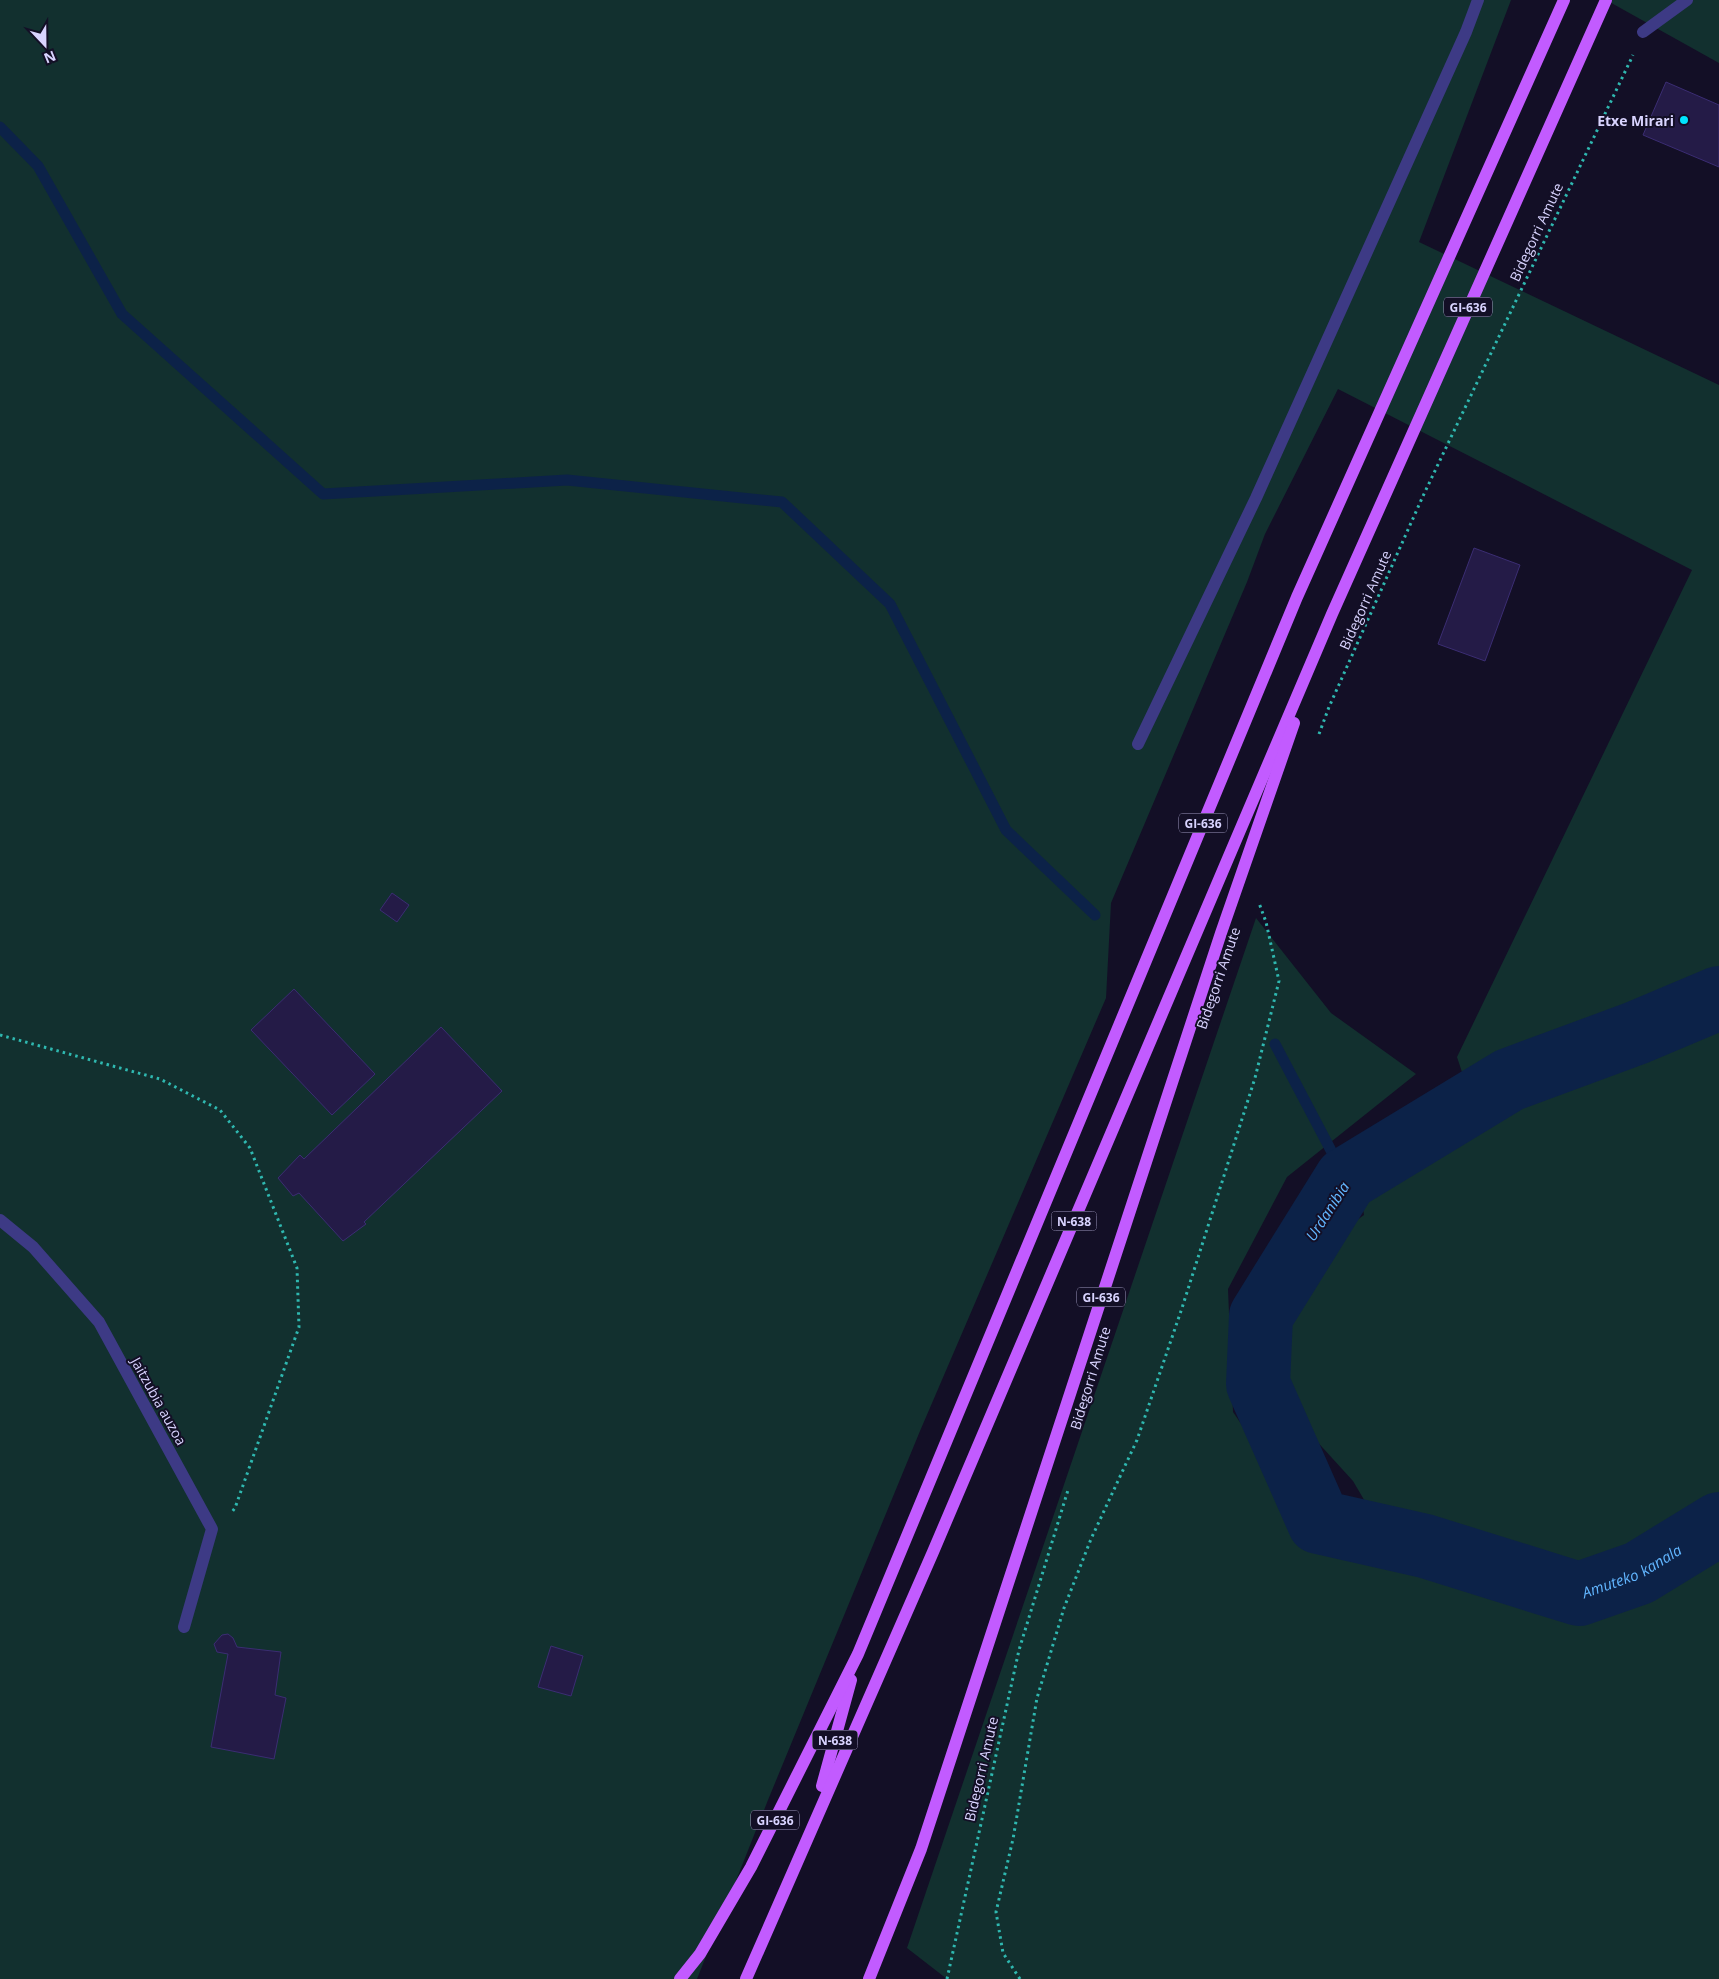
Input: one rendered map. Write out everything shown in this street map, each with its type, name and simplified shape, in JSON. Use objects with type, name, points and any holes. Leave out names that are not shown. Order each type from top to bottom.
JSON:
[{"type":"main road","name":"GI-636","points":[[680,1979],[700,1954],[751,1867],[858,1654],[1297,597],[1564,0]]},
{"type":"main road","name":"GI-636","points":[[869,1979],[921,1849],[1221,933],[1332,614],[1606,0]]},
{"type":"main road","name":"N-638","points":[[746,1979],[933,1552],[1332,614]]},
{"type":"main road","name":"N-638","points":[[811,1827],[858,1654]]},
{"type":"street","points":[[1138,744],[1260,489],[1458,50],[1478,0]]},
{"type":"street","points":[[1644,32],[1686,0]]},
{"type":"street","name":"Jaitzubia auzoa","points":[[0,1220],[33,1247],[99,1322],[212,1529]]},
{"type":"street","points":[[184,1627],[212,1529]]},
{"type":"path","name":"Bidegorri Amute","points":[[1319,734],[1329,707],[1423,496],[1644,32]]},
{"type":"path","points":[[1020,1979],[1003,1952],[996,1912],[1012,1839],[1038,1698],[1064,1608],[1091,1539],[1137,1440],[1182,1308],[1255,1078],[1279,981],[1266,922],[1257,897],[1254,906]]},
{"type":"path","points":[[0,1035],[160,1079],[220,1110],[250,1148],[297,1268],[299,1327],[235,1508],[212,1529]]},
{"type":"path","name":"Bidegorri Amute","points":[[947,1979],[1019,1650],[1070,1484]]},
{"type":"green space","points":[[0,0],[1511,0],[1419,242],[1719,385],[1719,973],[1464,1078],[1457,1057],[1692,570],[1338,389],[1265,534],[1247,582],[1111,903],[1106,998],[920,1431],[768,1800],[697,1979],[0,1979]]},
{"type":"green space","points":[[1606,0],[1719,0],[1719,63]]},
{"type":"green space","points":[[1256,918],[1331,1013],[1416,1074],[1287,1177],[1228,1289],[1233,1412],[1320,1539],[1577,1613],[1669,1585],[1719,1550],[1719,1979],[947,1979],[907,1948]]},
{"type":"green space","points":[[1719,1015],[1719,1500],[1609,1570],[1543,1570],[1373,1515],[1353,1481],[1312,1436],[1281,1383],[1283,1313],[1320,1247],[1364,1215],[1361,1195],[1440,1147],[1645,1040]]},
{"type":"building","name":"Etxe Mirari","points":[[1666,82],[1719,105],[1719,167],[1643,135]]},
{"type":"building","points":[[1474,548],[1520,565],[1485,661],[1438,644]]},
{"type":"building","points":[[392,893],[409,905],[397,922],[380,910]]},
{"type":"building","points":[[294,989],[375,1074],[332,1115],[251,1030]]},
{"type":"building","points":[[441,1027],[502,1091],[364,1222],[366,1224],[343,1241],[299,1193],[293,1196],[278,1178],[300,1155],[304,1159]]},
{"type":"building","points":[[228,1634],[233,1638],[237,1647],[281,1652],[275,1695],[286,1698],[274,1759],[211,1747],[228,1654],[217,1652],[214,1644],[222,1635]]},
{"type":"building","points":[[551,1646],[583,1656],[571,1696],[538,1687]]},
{"type":"waterway","points":[[0,127],[38,166],[122,314],[323,494],[567,480],[782,502],[890,604],[1006,830],[1095,915]]},
{"type":"waterway","name":"Urdanibia","points":[[1719,998],[1636,1033],[1509,1080],[1346,1179],[1261,1316],[1258,1384],[1319,1522],[1425,1546],[1579,1594],[1639,1573],[1719,1524]]},
{"type":"waterway","points":[[1275,1044],[1346,1179]]},
{"type":"place","name":"Etxe Mirari","points":[[1684,120]]},
{"type":"water label","name":"Amuteko kanala","points":[[1631,1569]]}]
